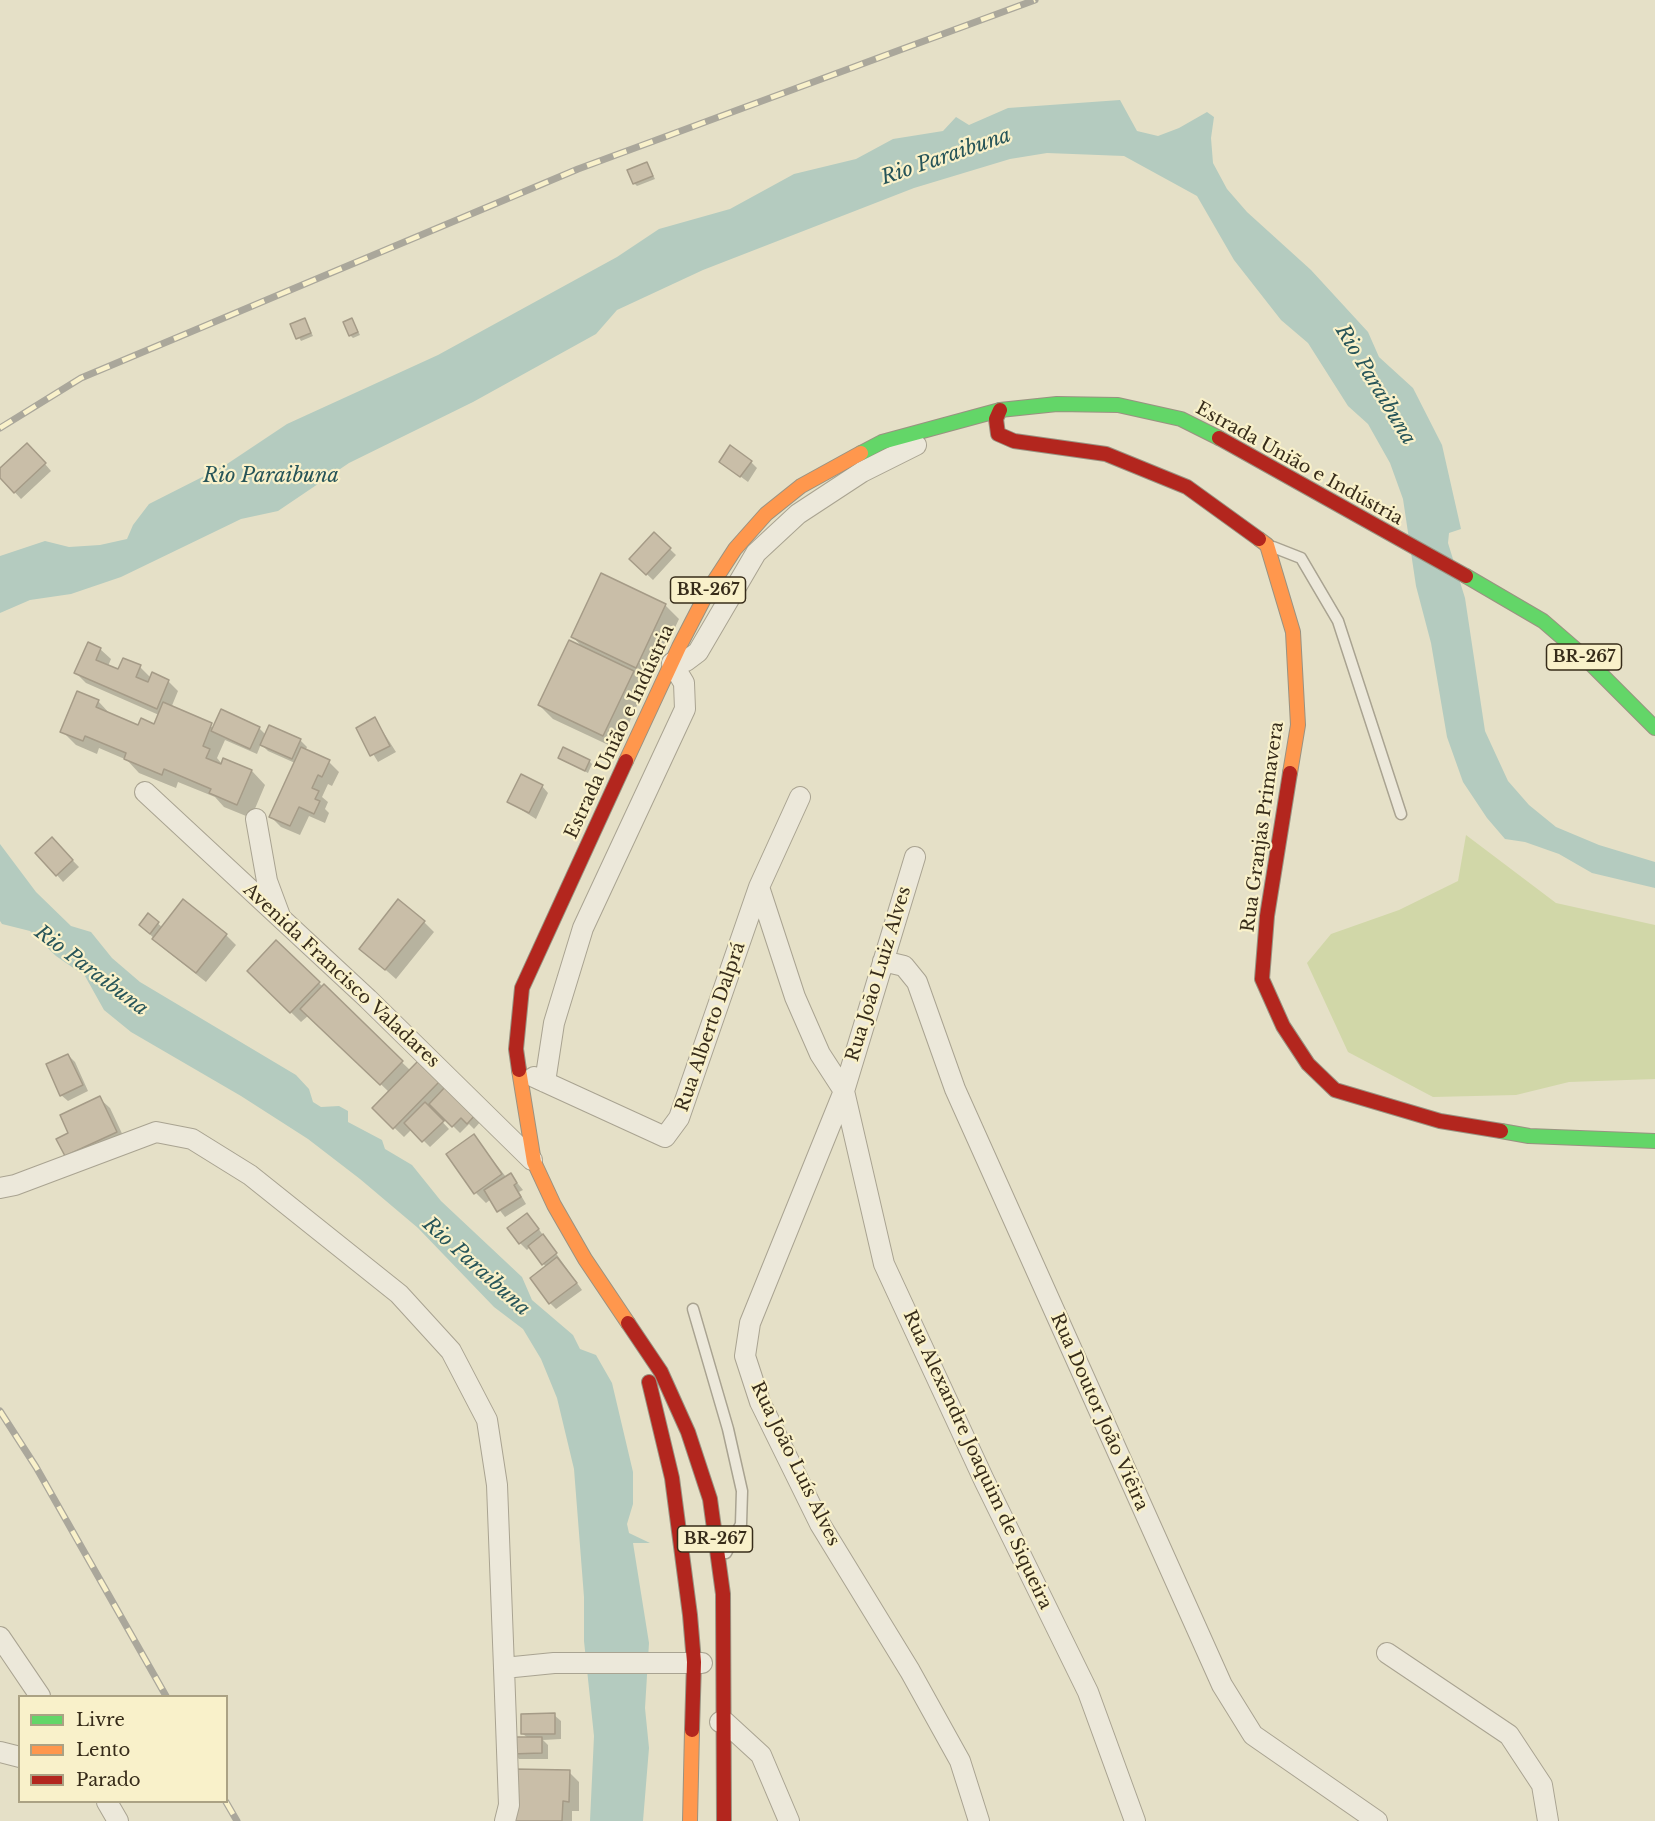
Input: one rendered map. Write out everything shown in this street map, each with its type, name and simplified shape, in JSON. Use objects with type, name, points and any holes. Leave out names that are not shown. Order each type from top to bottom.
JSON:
[{"type":"main road","name":"Estrada União e Indústria","points":[[602,1283],[585,1259],[554,1205],[534,1162],[516,1049],[522,988],[672,663],[717,576],[735,549],[766,514],[801,486],[882,442],[980,414],[1057,404],[1118,405],[1181,419],[1239,448],[1543,621],[1572,646],[1655,728]]},
{"type":"main road","points":[[1000,410],[996,419],[998,434],[1014,441],[1106,454],[1187,487],[1267,545]]},
{"type":"main road","name":"Rua Granjas Primavera","points":[[1267,545],[1293,632],[1298,725],[1267,916],[1262,979],[1283,1026],[1308,1064],[1335,1090],[1440,1121],[1529,1136],[1655,1141]]},
{"type":"main road","name":"BR-267","points":[[602,1283],[662,1372],[688,1432],[710,1499],[723,1594],[724,1821]]},
{"type":"main road","name":"BR-267","points":[[602,1283],[650,1386],[667,1453],[679,1528],[694,1662],[690,1821]]},
{"type":"street","points":[[545,1082],[554,1023],[584,928],[685,709],[684,683],[672,663],[686,661],[698,652],[756,553],[798,514],[862,472],[980,414]]},
{"type":"street","points":[[717,576],[736,587]]},
{"type":"street","name":"Avenida Francisco Valadares","points":[[145,792],[368,999],[534,1162]]},
{"type":"street","name":"Rua Alberto Dalprá","points":[[518,1069],[665,1137],[679,1118],[759,887],[800,797]]},
{"type":"street","points":[[256,819],[267,880],[281,919]]},
{"type":"street","name":"Rua Joāo Luiz Alves","points":[[844,1091],[915,857]]},
{"type":"street","points":[[759,887],[795,998],[820,1054],[844,1091]]},
{"type":"street","name":"Rua Doutor João Viêira","points":[[883,961],[904,966],[917,982],[955,1089],[1222,1685],[1253,1736],[1377,1821]]},
{"type":"street","name":"Rua João Luís Alves","points":[[844,1091],[750,1323],[745,1356],[760,1402],[820,1524],[910,1671],[960,1761],[979,1821]]},
{"type":"street","name":"Rua Alexandre Joaquim de Siqueira","points":[[844,1091],[884,1264],[984,1480],[1088,1692],[1135,1821]]},
{"type":"street","points":[[0,1188],[15,1185],[156,1132],[192,1139],[250,1175],[399,1294],[451,1351],[487,1420],[497,1485],[509,1805],[505,1821]]},
{"type":"street","points":[[0,1637],[38,1695]]},
{"type":"street","points":[[1387,1653],[1509,1735],[1542,1785],[1548,1821]]},
{"type":"street","points":[[504,1668],[554,1663],[694,1662],[724,1664]]},
{"type":"street","points":[[691,1722],[725,1722],[761,1755],[789,1821]]},
{"type":"street","points":[[0,1752],[18,1756]]},
{"type":"street","points":[[108,1803],[118,1821]]},
{"type":"lane","points":[[1267,545],[1301,558],[1338,621],[1401,814]]},
{"type":"lane","points":[[693,1309],[728,1429],[742,1491],[741,1524],[719,1566]]},
{"type":"green space","points":[[1466,835],[1556,903],[1655,925],[1655,1079],[1569,1082],[1516,1095],[1433,1097],[1348,1052],[1307,963],[1331,934],[1399,910],[1458,881]]},
{"type":"water","name":"Rio Paraibuna","points":[[1120,100],[1137,131],[1158,136],[1179,128],[1207,112],[1214,117],[1211,138],[1213,163],[1227,189],[1247,212],[1311,270],[1368,332],[1379,357],[1413,388],[1442,445],[1461,529],[1449,533],[1448,543],[1465,598],[1485,731],[1508,781],[1529,805],[1556,827],[1599,845],[1655,862],[1655,888],[1592,873],[1559,854],[1525,842],[1505,839],[1487,818],[1463,782],[1447,737],[1431,643],[1416,586],[1403,499],[1390,463],[1368,424],[1348,406],[1308,343],[1281,320],[1234,260],[1197,196],[1124,156],[1047,153],[1010,159],[914,188],[703,270],[617,310],[596,334],[473,402],[349,463],[278,511],[241,519],[121,577],[71,594],[30,600],[0,613],[0,556],[45,541],[69,547],[100,545],[127,539],[133,525],[149,504],[224,466],[287,424],[438,355],[617,257],[659,229],[730,209],[794,174],[856,159],[893,139],[943,131],[956,117],[969,125],[1008,108]]},
{"type":"water","name":"Rio Paraibuna","points":[[0,844],[36,892],[71,926],[91,932],[112,958],[140,982],[296,1075],[309,1089],[313,1102],[321,1107],[339,1106],[348,1111],[348,1122],[382,1140],[385,1149],[412,1165],[441,1201],[522,1277],[532,1300],[573,1335],[580,1349],[596,1355],[612,1383],[633,1472],[633,1504],[627,1524],[629,1533],[650,1543],[633,1543],[649,1643],[645,1708],[649,1748],[643,1821],[590,1821],[594,1736],[584,1641],[584,1597],[574,1469],[557,1398],[541,1359],[523,1329],[494,1307],[418,1228],[360,1179],[308,1139],[241,1096],[131,1032],[104,1010],[85,976],[56,956],[30,931],[2,924],[0,921]]},
{"type":"building","points":[[647,162],[653,176],[633,184],[627,170]]},
{"type":"building","points":[[305,318],[311,333],[296,339],[290,324]]},
{"type":"building","points":[[352,318],[358,332],[349,336],[343,322]]},
{"type":"building","points":[[27,443],[46,463],[14,493],[0,478],[0,468]]},
{"type":"building","points":[[730,445],[752,461],[740,477],[719,462]]},
{"type":"building","points":[[654,532],[671,548],[646,575],[629,559]]},
{"type":"building","points":[[601,573],[666,604],[636,668],[571,637]]},
{"type":"building","points":[[569,640],[634,671],[603,736],[538,705]]},
{"type":"building","points":[[88,642],[101,648],[96,660],[118,669],[123,658],[141,665],[136,677],[148,682],[152,672],[169,680],[157,709],[74,673]]},
{"type":"building","points":[[77,691],[99,700],[96,707],[138,725],[141,718],[154,724],[163,702],[212,723],[203,746],[210,749],[206,758],[221,764],[223,758],[252,770],[237,805],[209,793],[211,789],[164,769],[162,775],[124,759],[126,753],[85,736],[83,741],[60,732]]},
{"type":"building","points":[[221,709],[260,727],[250,749],[211,731]]},
{"type":"building","points":[[375,717],[390,746],[370,756],[356,728]]},
{"type":"building","points":[[269,725],[301,739],[292,759],[260,745]]},
{"type":"building","points":[[301,747],[330,760],[322,777],[318,775],[312,788],[319,791],[315,799],[320,801],[314,814],[299,807],[290,826],[269,817]]},
{"type":"building","points":[[563,747],[590,760],[585,771],[558,758]]},
{"type":"building","points":[[521,774],[543,785],[529,813],[507,802]]},
{"type":"building","points":[[52,837],[73,860],[56,876],[35,853]]},
{"type":"building","points":[[183,899],[227,934],[196,973],[152,939]]},
{"type":"building","points":[[398,899],[425,921],[385,970],[359,949]]},
{"type":"building","points":[[148,913],[159,922],[150,934],[139,925]]},
{"type":"building","points":[[276,940],[320,982],[290,1013],[247,971]]},
{"type":"building","points":[[324,984],[403,1061],[380,1085],[300,1009]]},
{"type":"building","points":[[68,1054],[83,1085],[60,1096],[46,1064]]},
{"type":"building","points":[[419,1060],[440,1081],[393,1129],[372,1108]]},
{"type":"building","points":[[447,1085],[476,1114],[467,1124],[461,1118],[452,1127],[429,1104]]},
{"type":"building","points":[[100,1096],[117,1132],[65,1156],[56,1139],[68,1133],[60,1115]]},
{"type":"building","points":[[425,1102],[444,1121],[422,1142],[404,1123]]},
{"type":"building","points":[[474,1134],[502,1174],[474,1194],[446,1154]]},
{"type":"building","points":[[511,1173],[517,1183],[514,1185],[521,1197],[497,1212],[484,1190]]},
{"type":"building","points":[[527,1213],[539,1229],[519,1244],[507,1228]]},
{"type":"building","points":[[543,1234],[557,1253],[542,1265],[528,1246]]},
{"type":"building","points":[[557,1257],[577,1283],[549,1304],[530,1278]]},
{"type":"building","points":[[555,1713],[555,1734],[521,1734],[521,1714]]},
{"type":"building","points":[[511,1737],[542,1737],[542,1753],[511,1754]]},
{"type":"building","points":[[514,1769],[570,1770],[569,1802],[563,1801],[562,1821],[513,1821]]},
{"type":"railway","points":[[0,428],[81,378],[578,169],[1035,0]]},
{"type":"railway","points":[[0,1411],[36,1467],[165,1695]]},
{"type":"railway","points":[[227,1803],[237,1821]]},
{"type":"traffic: fast","points":[[861,453],[882,442],[1000,410],[1057,404],[1118,405],[1181,419],[1219,438]]},
{"type":"traffic: fast","points":[[1466,576],[1543,621],[1580,653],[1655,728]]},
{"type":"traffic: fast","points":[[1501,1131],[1529,1136],[1655,1141]]},
{"type":"traffic: slow","points":[[626,761],[679,647],[709,589],[735,549],[766,514],[801,486],[861,453]]},
{"type":"traffic: slow","points":[[1259,539],[1267,545],[1293,632],[1298,725],[1290,773]]},
{"type":"traffic: slow","points":[[519,1070],[534,1162],[554,1205],[585,1259],[628,1323]]},
{"type":"traffic: slow","points":[[690,1821],[692,1730]]},
{"type":"traffic: jam","points":[[1000,410],[996,419],[998,434],[1014,441],[1106,454],[1187,487],[1259,539]]},
{"type":"traffic: jam","points":[[1219,438],[1466,576]]},
{"type":"traffic: jam","points":[[519,1070],[516,1049],[522,988],[626,761]]},
{"type":"traffic: jam","points":[[1290,773],[1267,916],[1262,979],[1283,1026],[1308,1064],[1335,1090],[1440,1121],[1501,1131]]},
{"type":"traffic: jam","points":[[628,1323],[661,1372],[688,1432],[710,1499],[723,1594],[724,1821]]},
{"type":"traffic: jam","points":[[649,1382],[672,1478],[690,1615],[694,1662],[692,1730]]}]
